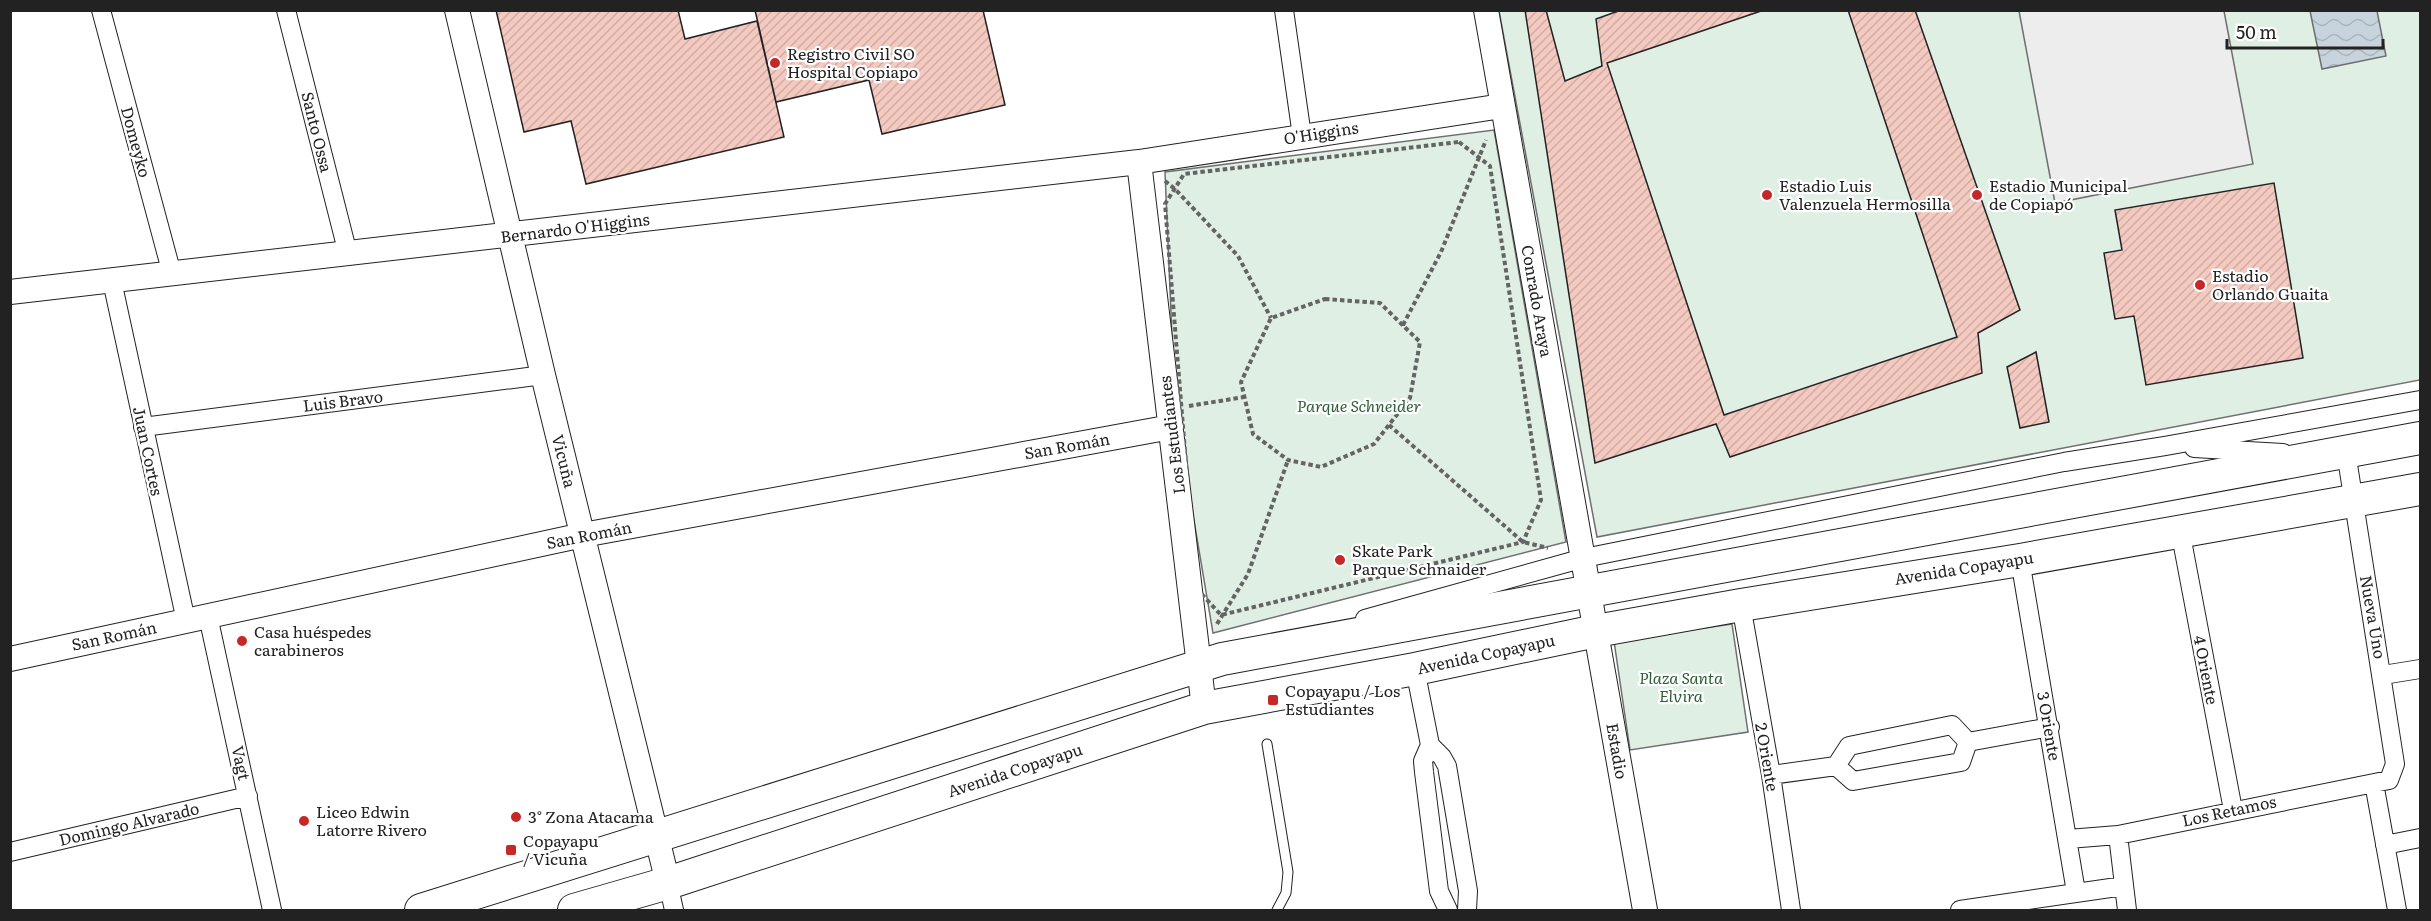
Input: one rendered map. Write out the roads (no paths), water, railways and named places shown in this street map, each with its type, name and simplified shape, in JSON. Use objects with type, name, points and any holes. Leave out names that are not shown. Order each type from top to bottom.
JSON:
[{"type":"highway","points":[[421,910],[1211,662],[2421,438]]},
{"type":"highway","name":"Avenida Copayapu","points":[[584,908],[671,897],[1204,708],[1415,669],[1596,631],[2020,560],[2421,489]]},
{"type":"highway","points":[[584,908],[629,877],[650,851],[657,837]]},
{"type":"street","name":"Domeyko","points":[[101,10],[172,274]]},
{"type":"street","name":"Santo Ossa","points":[[286,10],[348,254]]},
{"type":"street","name":"Vicuña","points":[[457,10],[543,375],[671,897]]},
{"type":"street","points":[[1284,10],[1302,136]]},
{"type":"street","name":"Conrado Araya","points":[[1486,10],[1589,591]]},
{"type":"street","name":"O'Higgins","points":[[1140,162],[1502,106]]},
{"type":"street","name":"Bernardo O'Higgins","points":[[10,292],[1140,162]]},
{"type":"street","name":"Los Estudiantes","points":[[1140,162],[1211,662],[1204,708]]},
{"type":"street","name":"Juan Cortes","points":[[112,281],[143,427],[197,618]]},
{"type":"street","name":"Luis Bravo","points":[[143,427],[543,375]]},
{"type":"street","points":[[1211,662],[1584,558],[2064,462],[2421,400]]},
{"type":"street","name":"San Román","points":[[10,659],[583,535],[1176,417]]},
{"type":"street","points":[[2165,446],[2335,454]]},
{"type":"street","name":"Nueva Uno","points":[[2335,454],[2353,502],[2396,764],[2382,781]]},
{"type":"street","name":"4 Oriente","points":[[2180,531],[2233,810]]},
{"type":"street","name":"3 Oriente","points":[[2020,560],[2050,727],[2076,892]]},
{"type":"street","name":"Estadio","points":[[1589,591],[1645,910]]},
{"type":"street","name":"2 Oriente","points":[[1741,605],[1771,776],[1791,910]]},
{"type":"street","name":"Vagt","points":[[197,618],[248,796],[272,910]]},
{"type":"street","points":[[1415,669],[1430,745],[1448,766],[1468,891],[1467,910]]},
{"type":"street","points":[[2383,675],[2421,669]]},
{"type":"street","points":[[1771,776],[1836,766],[1849,746],[1952,725],[1968,742]]},
{"type":"street","points":[[1968,742],[2050,727]]},
{"type":"street","points":[[1836,766],[1853,781],[1961,762],[1968,742]]},
{"type":"street","points":[[1430,745],[1423,761],[1424,772],[1439,891],[1448,910]]},
{"type":"street","points":[[2382,781],[2385,845],[2397,910]]},
{"type":"street","name":"Los Retamos","points":[[2068,839],[2118,835],[2382,781]]},
{"type":"street","name":"Domingo Alvarado","points":[[10,852],[248,796]]},
{"type":"street","points":[[2118,835],[2127,910]]},
{"type":"street","points":[[2385,845],[2421,838]]},
{"type":"street","points":[[1960,910],[2016,906],[2076,892],[2124,886]]},
{"type":"lane","points":[[1267,744],[1288,872],[1287,893],[1277,910]]},
{"type":"water","points":[[2310,11],[2377,11],[2386,56],[2322,69]]},
{"type":"place","name":"Registro Civil SO Hospital Copiapo","points":[[775,63]]},
{"type":"place","name":"Estadio Luis Valenzuela Hermosilla","points":[[1767,195]]},
{"type":"place","name":"Estadio Municipal de Copiapó","points":[[1977,195]]},
{"type":"place","name":"Estadio Orlando Guaita","points":[[2200,285]]},
{"type":"place","name":"Skate Park Parque Schnaider","points":[[1340,560]]},
{"type":"place","name":"Casa huéspedes carabineros","points":[[242,641]]},
{"type":"place","name":"Copayapu / Los Estudiantes","points":[[1273,700]]},
{"type":"place","name":"3° Zona Atacama","points":[[516,817]]},
{"type":"place","name":"Liceo Edwin Latorre Rivero","points":[[304,821]]},
{"type":"place","name":"Copayapu / Vicuña","points":[[511,850]]},
{"type":"park label","name":"Parque Schneider","points":[[1359,406]]},
{"type":"park label","name":"Plaza Santa Elvira","points":[[1681,687]]}]
